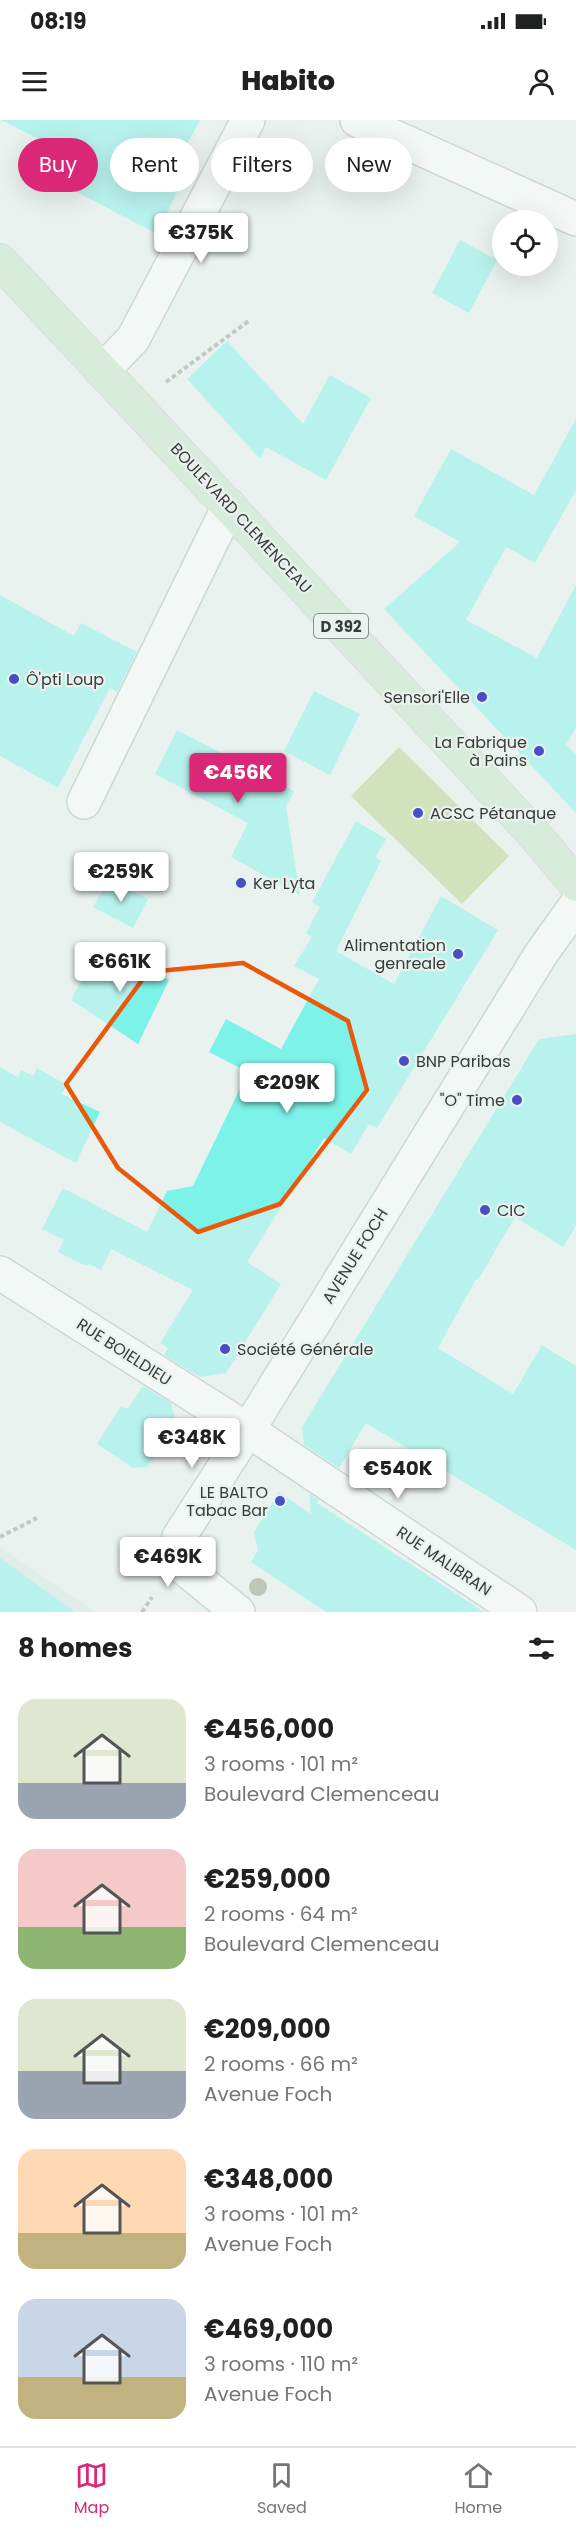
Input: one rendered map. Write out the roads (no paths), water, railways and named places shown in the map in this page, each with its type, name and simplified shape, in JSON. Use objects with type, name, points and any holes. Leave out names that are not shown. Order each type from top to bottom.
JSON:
[{"type":"main road","name":"BOULEVARD CLEMENCEAU","points":[[0,261],[534,834],[576,884]]},
{"type":"street","points":[[103,370],[133,339],[248,120]]},
{"type":"street","points":[[357,120],[576,219]]},
{"type":"street","points":[[84,802],[229,506]]},
{"type":"street","name":"AVENUE FOCH","points":[[231,1607],[185,1569],[179,1537],[248,1430],[541,954],[576,905]]},
{"type":"street","name":"RUE BOIELDIEU","points":[[0,1273],[248,1430]]},
{"type":"street","name":"RUE MALIBRAN","points":[[248,1430],[520,1612]]},
{"type":"place","name":"Ô'pti Loup","points":[[14,679]]},
{"type":"place","name":"Sensori'Elle","points":[[482,697]]},
{"type":"place","name":"La Fabrique à Pains","points":[[539,751]]},
{"type":"place","name":"ACSC Pétanque","points":[[418,813]]},
{"type":"place","name":"Ker Lyta","points":[[241,883]]},
{"type":"place","name":"Alimentation genreale","points":[[458,954]]},
{"type":"place","name":"BNP Paribas","points":[[404,1061]]},
{"type":"place","name":"\"O\" Time","points":[[517,1100]]},
{"type":"place","name":"CIC","points":[[485,1210]]},
{"type":"place","name":"Société Générale","points":[[225,1349]]},
{"type":"place","name":"LE BALTO Tabac Bar","points":[[280,1501]]}]
